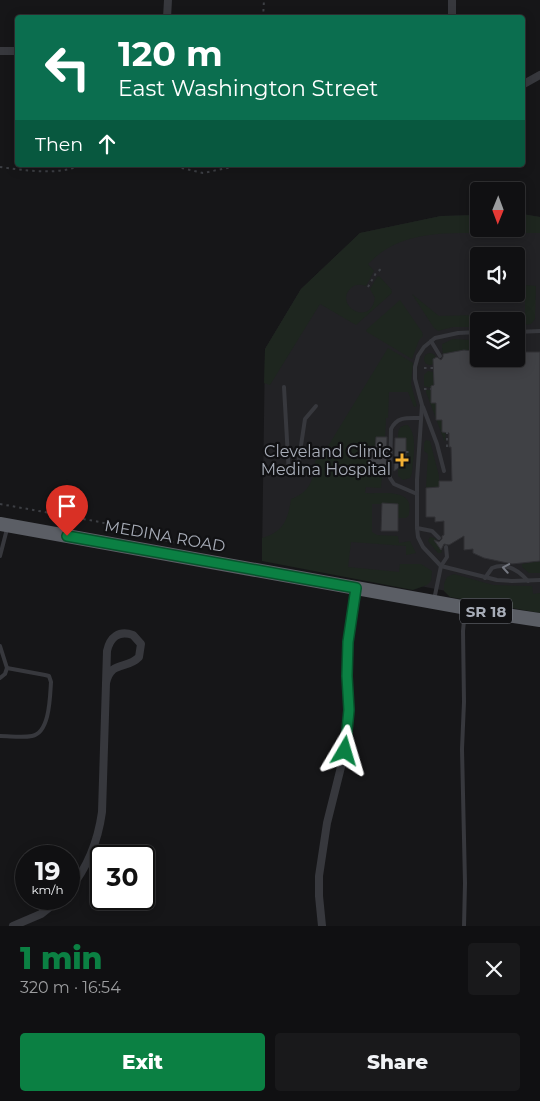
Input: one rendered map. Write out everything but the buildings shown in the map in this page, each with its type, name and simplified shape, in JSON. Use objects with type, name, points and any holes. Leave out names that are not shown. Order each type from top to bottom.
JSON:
[{"type":"highway","name":"MEDINA ROAD","points":[[4,524],[356,588]]},
{"type":"highway","name":"SR 18","points":[[356,588],[540,620]]},
{"type":"street","points":[[167,15],[168,0]]},
{"type":"street","points":[[452,0],[452,15]]},
{"type":"street","points":[[0,51],[15,52]]},
{"type":"street","points":[[525,83],[540,75]]},
{"type":"street","points":[[322,926],[318,896],[319,876],[327,823],[345,751],[349,710],[348,642],[356,588]]},
{"type":"street","points":[[80,874],[94,850],[100,830],[107,651],[111,640],[121,633],[133,635],[141,644],[139,656],[135,662],[117,667],[111,671],[106,683]]},
{"type":"street","points":[[13,926],[46,910]]},
{"type":"lane","points":[[525,332],[540,331]]},
{"type":"lane","points":[[444,471],[437,444],[422,405],[415,367],[418,356],[431,341],[448,334],[470,333]]},
{"type":"lane","points":[[431,341],[440,356]]},
{"type":"lane","points":[[284,387],[289,475],[295,475],[297,472],[305,419],[316,406]]},
{"type":"lane","points":[[422,405],[417,528],[423,547],[441,566],[485,578],[505,581],[540,580]]},
{"type":"lane","points":[[417,494],[394,484],[390,478],[391,429],[399,419],[421,418]]},
{"type":"lane","points":[[0,556],[4,524]]},
{"type":"lane","points":[[417,528],[432,531],[439,538]]},
{"type":"lane","points":[[433,602],[441,566],[447,556],[446,547]]},
{"type":"lane","points":[[485,578],[492,568],[502,566],[516,570],[528,581]]},
{"type":"lane","points":[[464,926],[462,749],[464,702],[463,631],[466,608]]},
{"type":"lane","points":[[0,646],[7,668],[5,674],[0,678]]},
{"type":"lane","points":[[0,736],[32,736],[39,732],[47,719],[51,682],[49,676],[7,668]]},
{"type":"path","points":[[263,15],[264,0]]},
{"type":"path","points":[[0,167],[59,172],[72,170],[77,167]]},
{"type":"path","points":[[178,167],[203,173],[232,167]]},
{"type":"path","points":[[368,287],[376,273],[382,269]]},
{"type":"path","points":[[424,368],[433,368]]},
{"type":"path","points":[[424,389],[431,389]]},
{"type":"path","points":[[447,432],[447,447]]},
{"type":"path","points":[[0,504],[100,522],[182,545]]},
{"type":"shaded area","name":"Cleveland Clinic Medina Hospital","points":[[525,214],[540,217],[540,606],[462,594],[262,556],[265,349],[301,289],[360,233],[441,216],[470,215],[470,238],[525,238]]},
{"type":"shaded area","points":[[525,214],[540,217],[540,233],[525,233]]},
{"type":"shaded area","points":[[470,215],[470,233],[434,234],[406,240],[380,253],[368,264],[374,271],[366,286],[358,285],[351,288],[346,301],[354,311],[360,313],[367,311],[372,307],[375,298],[370,289],[379,276],[391,289],[392,293],[356,325],[320,304],[270,385],[264,383],[265,349],[301,289],[360,233],[441,216]]},
{"type":"shaded area","points":[[525,285],[536,286],[535,319],[531,324],[525,325]]},
{"type":"shaded area","points":[[412,294],[439,316],[470,315],[470,327],[453,327],[438,331],[434,328]]},
{"type":"shaded area","points":[[400,300],[423,336],[419,340],[412,359],[366,330]]},
{"type":"shaded area","points":[[453,339],[470,340],[470,351],[443,354],[442,344]]},
{"type":"shaded area","points":[[388,348],[413,363],[411,384],[417,406],[414,407],[408,392],[389,392],[385,437],[376,437],[375,451],[368,452],[368,476],[382,476],[381,488],[366,487],[365,493],[396,494],[406,499],[409,503],[409,515],[406,518],[398,518],[398,504],[372,504],[372,532],[377,535],[398,536],[399,543],[410,541],[416,553],[406,555],[406,546],[351,542],[348,567],[399,572],[400,564],[421,564],[432,571],[431,581],[427,585],[413,590],[262,561],[262,538],[275,532],[284,524],[291,499],[307,489],[314,474],[315,461],[322,456]]},
{"type":"shaded area","points":[[430,353],[436,359],[430,365],[424,359]]},
{"type":"shaded area","points":[[428,371],[433,372],[434,379],[436,379],[436,385],[431,386],[431,388],[424,386],[424,375]]},
{"type":"shaded area","points":[[426,390],[431,390],[431,403],[436,403],[436,419],[426,392]]},
{"type":"shaded area","points":[[436,420],[442,420],[442,432],[446,432],[445,441],[444,440]]},
{"type":"shaded area","points":[[408,425],[413,435],[414,454],[410,478],[403,480],[398,476],[398,469],[406,463],[406,439],[398,438],[398,435],[401,427]]},
{"type":"shaded area","points":[[426,440],[430,441],[439,476],[439,487],[426,488],[428,454],[424,451],[424,443]]},
{"type":"shaded area","points":[[430,537],[435,538],[442,551],[441,553],[438,553],[428,541]]},
{"type":"shaded area","points":[[540,561],[540,573],[529,573],[522,567],[522,564]]},
{"type":"shaded area","points":[[454,574],[493,585],[532,586],[533,594],[540,593],[540,613],[450,597],[444,591],[444,584],[447,577]]},
{"type":"place","name":"Cleveland Clinic Medina Hospital","points":[[402,460]]},
{"type":"route","points":[[67,536],[356,588],[348,642],[349,710],[345,751]]}]
